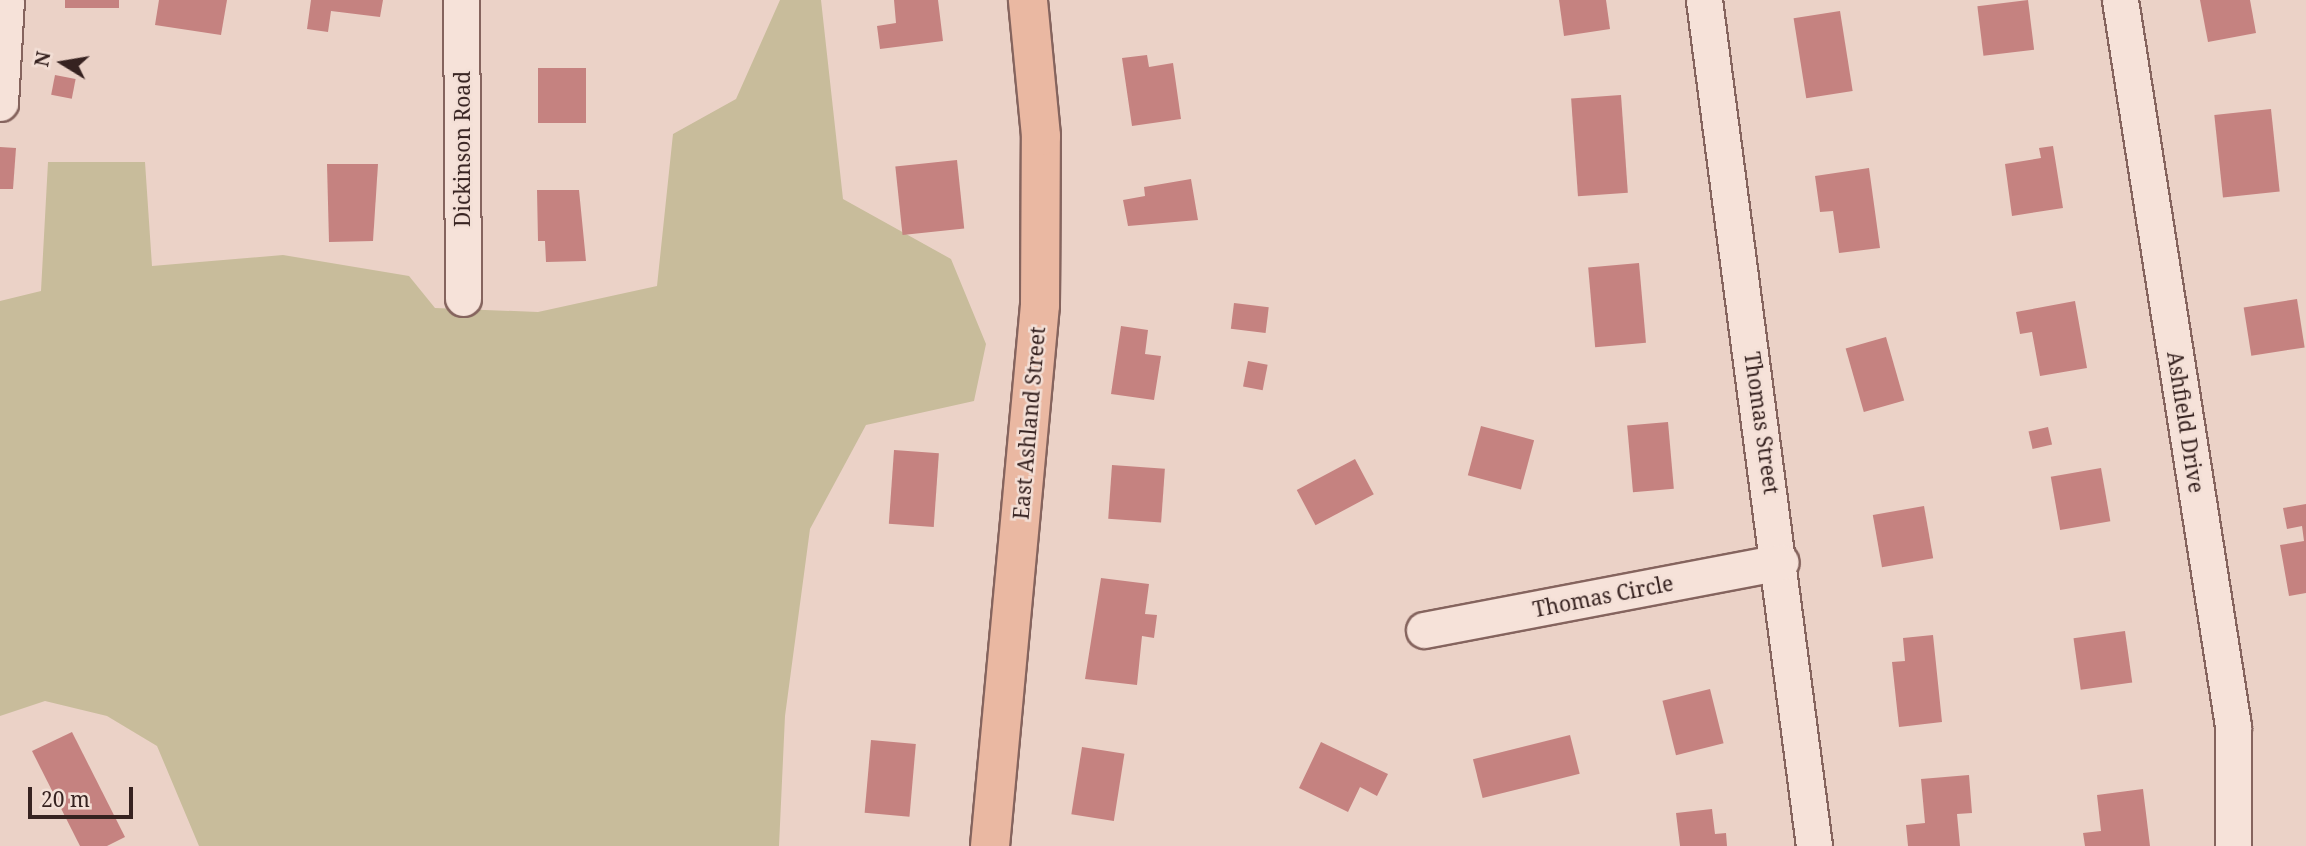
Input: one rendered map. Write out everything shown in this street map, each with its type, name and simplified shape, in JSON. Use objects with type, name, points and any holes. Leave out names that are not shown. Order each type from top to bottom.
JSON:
[{"type":"main road","name":"East Ashland Street","points":[[990,846],[1040,305],[1041,136],[1028,0]]},
{"type":"street","points":[[0,103],[6,0]]},
{"type":"street","name":"Dickinson Road","points":[[461,0],[463,298]]},
{"type":"street","name":"Thomas Street","points":[[1704,0],[1781,562],[1814,846]]},
{"type":"street","name":"Ashfield Drive","points":[[2120,0],[2233,726],[2233,846]]},
{"type":"street","name":"Thomas Circle","points":[[1424,630],[1781,562]]},
{"type":"shaded area","points":[[780,0],[821,0],[843,199],[951,259],[986,344],[974,401],[866,425],[810,529],[785,716],[779,846],[199,846],[157,746],[107,716],[45,701],[0,716],[0,301],[41,291],[48,162],[145,162],[152,266],[283,255],[409,276],[435,308],[538,312],[657,286],[673,134],[736,99]]},
{"type":"building","points":[[65,0],[119,0],[119,8],[65,8]]},
{"type":"building","points":[[159,0],[227,0],[221,35],[155,25]]},
{"type":"building","points":[[311,0],[383,0],[380,17],[331,11],[328,32],[307,29]]},
{"type":"building","points":[[894,0],[938,0],[943,41],[880,49],[877,26],[896,23]]},
{"type":"building","points":[[1559,0],[1606,0],[1610,29],[1564,36]]},
{"type":"building","points":[[2028,0],[2034,50],[1983,56],[1977,6]]},
{"type":"building","points":[[2200,0],[2250,0],[2256,33],[2208,42]]},
{"type":"building","points":[[1840,11],[1853,91],[1806,98],[1794,18]]},
{"type":"building","points":[[1147,55],[1149,67],[1173,63],[1181,119],[1132,126],[1122,58]]},
{"type":"building","points":[[538,68],[586,68],[586,123],[538,123]]},
{"type":"building","points":[[55,75],[76,79],[72,99],[51,95]]},
{"type":"building","points":[[1621,95],[1628,193],[1578,196],[1571,98]]},
{"type":"building","points":[[2271,109],[2280,192],[2223,198],[2214,115]]},
{"type":"building","points":[[2053,146],[2063,208],[2012,216],[2005,164],[2041,158],[2039,148]]},
{"type":"building","points":[[0,147],[16,148],[13,189],[0,189]]},
{"type":"building","points":[[957,160],[964,229],[903,235],[895,166]]},
{"type":"building","points":[[327,164],[378,164],[373,241],[329,242]]},
{"type":"building","points":[[1869,168],[1880,248],[1839,253],[1833,211],[1820,212],[1815,176]]},
{"type":"building","points":[[1191,179],[1198,220],[1128,226],[1123,200],[1145,196],[1144,187]]},
{"type":"building","points":[[537,190],[579,190],[586,261],[546,262],[545,241],[538,241]]},
{"type":"building","points":[[1639,263],[1646,343],[1595,347],[1588,267]]},
{"type":"building","points":[[2297,299],[2305,347],[2251,356],[2244,307]]},
{"type":"building","points":[[2075,301],[2087,368],[2040,376],[2032,332],[2020,334],[2016,312]]},
{"type":"building","points":[[1234,303],[1269,307],[1266,333],[1231,329]]},
{"type":"building","points":[[1121,326],[1148,330],[1145,354],[1161,356],[1154,400],[1111,394]]},
{"type":"building","points":[[1886,337],[1904,400],[1864,412],[1846,349]]},
{"type":"building","points":[[1248,361],[1268,365],[1263,390],[1243,387]]},
{"type":"building","points":[[1668,422],[1674,489],[1633,492],[1627,426]]},
{"type":"building","points":[[1481,426],[1534,440],[1521,489],[1468,475]]},
{"type":"building","points":[[2048,427],[2052,445],[2033,449],[2029,431]]},
{"type":"building","points":[[894,450],[939,453],[934,527],[889,524]]},
{"type":"building","points":[[1355,459],[1374,494],[1316,525],[1297,490]]},
{"type":"building","points":[[1112,465],[1165,469],[1161,523],[1108,519]]},
{"type":"building","points":[[2101,468],[2110,521],[2060,530],[2051,477]]},
{"type":"building","points":[[2306,504],[2306,593],[2289,596],[2280,545],[2304,541],[2302,526],[2287,529],[2283,508]]},
{"type":"building","points":[[1924,506],[1933,558],[1882,567],[1873,515]]},
{"type":"building","points":[[1101,578],[1149,584],[1145,614],[1157,615],[1154,638],[1142,636],[1137,685],[1085,679]]},
{"type":"building","points":[[2125,631],[2132,682],[2081,690],[2074,638]]},
{"type":"building","points":[[1933,635],[1942,722],[1899,727],[1892,662],[1905,661],[1903,638]]},
{"type":"building","points":[[1710,689],[1724,743],[1676,755],[1662,701]]},
{"type":"building","points":[[72,732],[125,837],[107,846],[80,846],[32,751]]},
{"type":"building","points":[[1570,735],[1580,774],[1483,798],[1473,759]]},
{"type":"building","points":[[871,740],[916,744],[909,817],[865,813]]},
{"type":"building","points":[[1321,742],[1388,774],[1377,796],[1360,787],[1348,812],[1299,788]]},
{"type":"building","points":[[1082,747],[1124,754],[1114,821],[1071,814]]},
{"type":"building","points":[[1969,775],[1972,813],[1957,814],[1960,846],[1908,846],[1906,825],[1925,823],[1921,779]]},
{"type":"building","points":[[2143,789],[2150,846],[2085,846],[2083,833],[2101,831],[2097,795]]},
{"type":"building","points":[[1712,809],[1715,834],[1726,833],[1727,846],[1680,846],[1676,813]]}]
